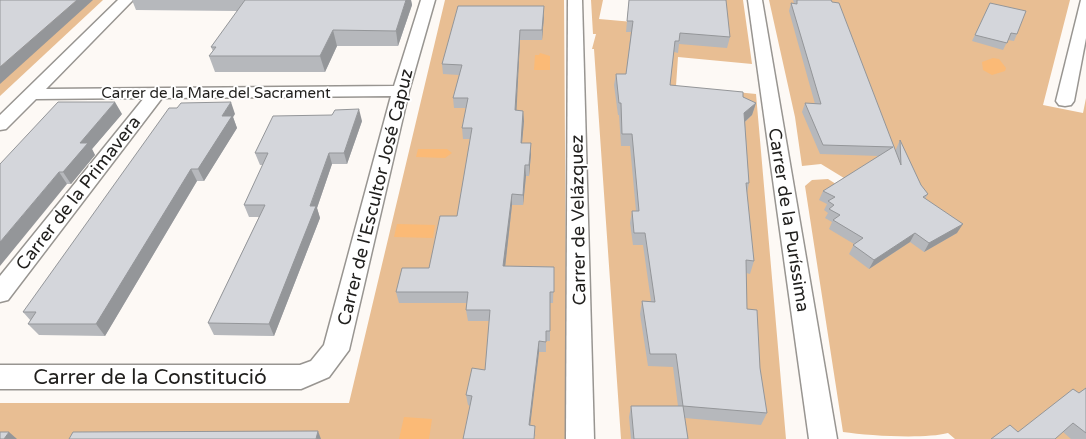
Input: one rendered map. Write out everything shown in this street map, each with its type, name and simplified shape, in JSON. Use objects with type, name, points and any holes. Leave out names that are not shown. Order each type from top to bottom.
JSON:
[{"type":"street","points":[[0,125],[126,0]]},
{"type":"street","name":"Carrer de l'Escultor José Capuz","points":[[301,377],[320,369],[336,350],[401,91],[428,0]]},
{"type":"street","name":"Carrer de Velázquez","points":[[575,0],[580,439]]},
{"type":"street","name":"Carrer de la Puríssima","points":[[755,0],[823,439]]},
{"type":"street","points":[[1065,101],[1086,3]]},
{"type":"street","name":"Carrer de la Mare del Sacrament","points":[[32,94],[401,91]]},
{"type":"street","name":"Carrer de la Primavera","points":[[0,293],[157,93]]},
{"type":"street","name":"Carrer de la Constitució","points":[[0,377],[301,377]]},
{"type":"shaded area","points":[[0,0],[103,0],[0,96]]},
{"type":"shaded area","points":[[445,0],[564,0],[567,439],[0,439],[0,403],[349,403]]},
{"type":"shaded area","points":[[591,0],[603,0],[599,19],[679,26],[634,0],[743,0],[752,64],[678,57],[676,86],[756,94],[786,439],[621,439],[594,49],[592,49],[596,34],[593,34]]},
{"type":"shaded area","points":[[769,0],[1070,0],[1043,105],[1083,113],[1086,98],[1086,439],[955,439],[948,433],[926,436],[897,436],[843,432],[805,186],[812,180],[828,179],[893,220],[903,214],[821,164],[802,166],[795,117]]},
{"type":"shaded area","points":[[540,53],[550,56],[550,70],[534,70],[535,55]]},
{"type":"shaded area","points":[[993,58],[999,59],[1006,68],[1005,71],[992,75],[983,70],[982,62]]},
{"type":"shaded area","points":[[418,149],[447,149],[452,153],[445,158],[416,157]]},
{"type":"shaded area","points":[[397,224],[435,225],[433,238],[394,237]]},
{"type":"shaded area","points":[[404,417],[432,419],[429,439],[399,439]]},
{"type":"building","points":[[0,0],[77,0],[0,67]]},
{"type":"building","points":[[245,0],[406,0],[396,31],[333,30],[320,56],[209,56],[216,47],[211,47]]},
{"type":"building","points":[[629,0],[726,0],[730,37],[680,33],[679,41],[675,41],[670,85],[743,92],[743,97],[756,103],[744,113],[749,183],[746,183],[754,261],[746,260],[747,309],[757,310],[760,368],[767,413],[683,406],[676,354],[650,354],[642,301],[655,302],[645,233],[634,233],[632,211],[639,211],[632,134],[622,134],[621,103],[619,103],[616,74],[626,74],[633,21],[627,21]]},
{"type":"building","points":[[797,0],[831,0],[832,2],[839,3],[901,165],[900,140],[921,185],[928,194],[923,197],[963,224],[929,243],[915,233],[874,260],[853,245],[863,238],[833,220],[840,215],[829,209],[834,205],[828,201],[835,197],[823,191],[893,147],[823,145],[805,103],[821,104],[791,3],[797,4]]},
{"type":"building","points":[[990,3],[1026,11],[1017,34],[1011,33],[1007,43],[975,35]]},
{"type":"building","points":[[458,6],[544,6],[542,30],[520,30],[515,110],[523,111],[521,143],[531,143],[529,165],[525,165],[523,195],[512,194],[503,266],[554,267],[554,292],[550,292],[550,331],[546,331],[546,342],[539,341],[529,425],[535,426],[534,439],[463,439],[472,396],[466,395],[472,368],[485,370],[490,310],[466,310],[468,292],[396,292],[402,268],[429,268],[440,216],[457,216],[472,128],[462,128],[468,98],[453,98],[462,65],[442,64]]},
{"type":"building","points":[[58,102],[115,102],[80,143],[88,143],[63,172],[59,172],[0,242],[0,164]]},
{"type":"building","points":[[231,102],[222,116],[232,116],[198,169],[191,169],[96,324],[28,324],[36,312],[23,312],[169,108],[177,108],[181,103]]},
{"type":"building","points":[[359,109],[344,153],[329,153],[310,206],[316,206],[269,324],[208,323],[265,205],[244,205],[268,153],[255,153],[273,116],[332,115],[335,110]]},
{"type":"building","points":[[1086,388],[1086,433],[1073,423],[1055,439],[991,439],[1010,425],[1018,432],[1073,389],[1079,393]]},
{"type":"building","points":[[631,406],[683,406],[688,439],[634,439]]},
{"type":"building","points":[[318,431],[316,439],[69,439],[73,432]]},
{"type":"building","points":[[0,432],[9,432],[4,439],[0,439]]}]
